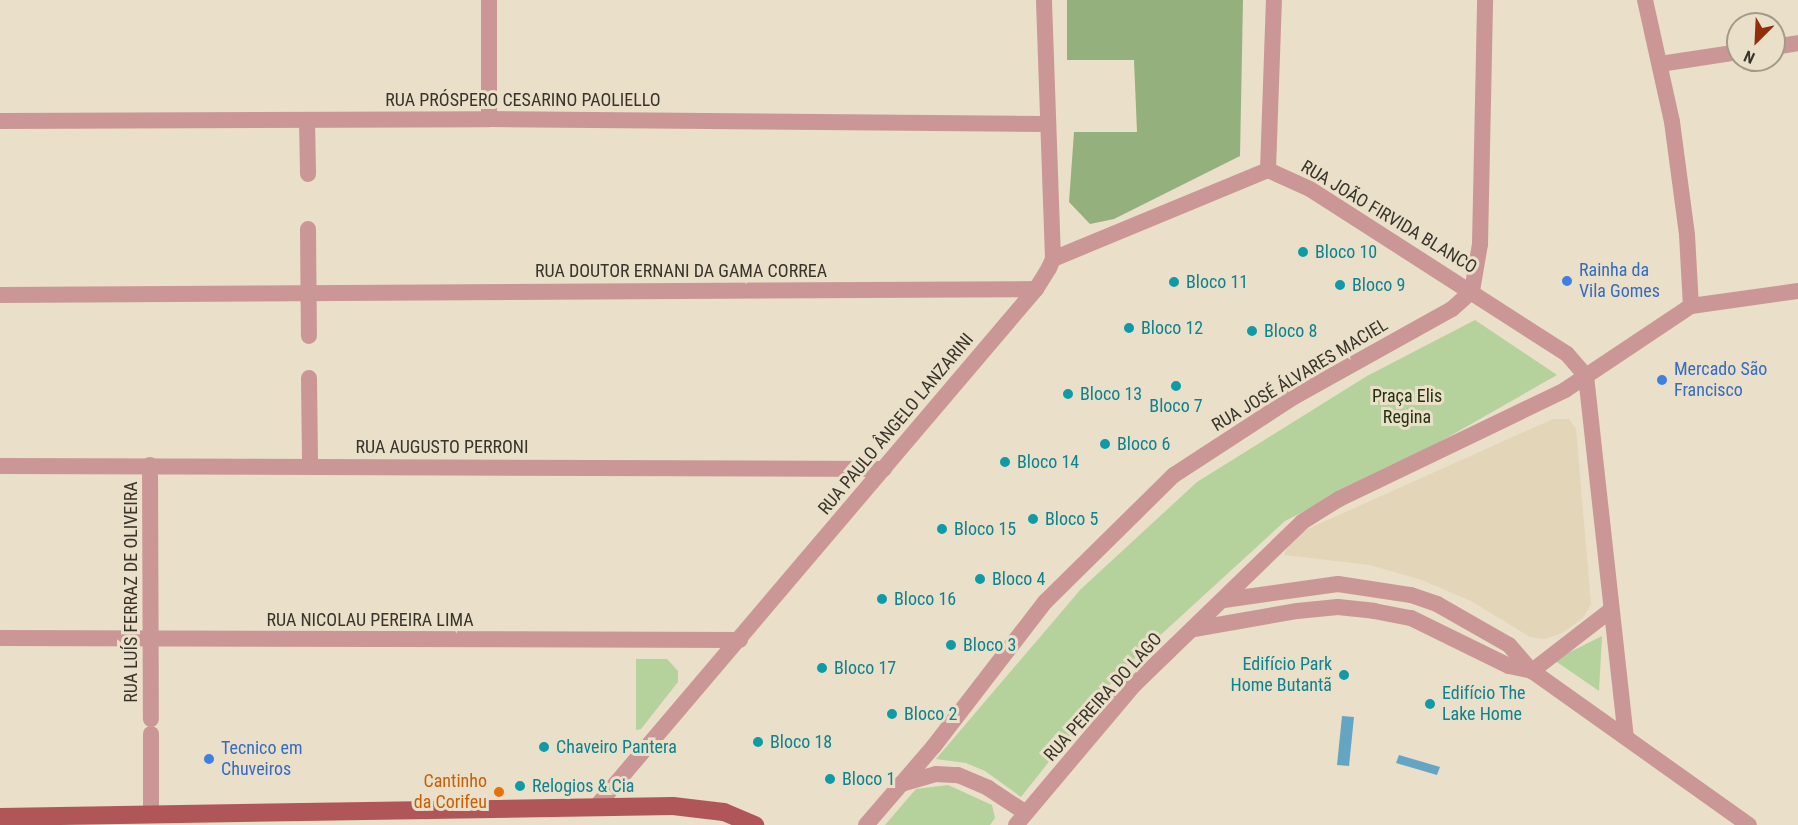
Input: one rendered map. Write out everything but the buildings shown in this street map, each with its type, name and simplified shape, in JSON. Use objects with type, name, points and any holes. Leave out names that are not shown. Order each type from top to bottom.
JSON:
[{"type":"main road","points":[[0,817],[673,806],[724,812],[755,825]]},
{"type":"street","points":[[489,0],[489,119]]},
{"type":"street","points":[[1044,0],[1053,260],[1268,170],[1274,0]]},
{"type":"street","points":[[1472,291],[1480,244],[1485,0]]},
{"type":"street","points":[[1645,0],[1660,64],[1687,234],[1691,306],[1798,291]]},
{"type":"street","points":[[1660,64],[1726,54]]},
{"type":"street","name":"RUA PRÓSPERO CESARINO PAOLIELLO","points":[[0,121],[489,119],[1047,124]]},
{"type":"street","points":[[307,120],[308,174]]},
{"type":"street","name":"RUA JOÃO FIRVIDA BLANCO","points":[[1268,170],[1310,189],[1472,291],[1568,354],[1586,376]]},
{"type":"street","points":[[308,229],[301,293],[309,336]]},
{"type":"street","name":"RUA PAULO ÂNGELO LANZARINI","points":[[595,808],[1036,289],[1053,260]]},
{"type":"street","name":"RUA DOUTOR ERNANI DA GAMA CORREA","points":[[301,293],[1036,289]]},
{"type":"street","name":"RUA JOSÉ ÁLVARES MACIEL","points":[[866,825],[1046,602],[1174,475],[1292,398],[1452,309],[1472,291]]},
{"type":"street","points":[[0,295],[301,293]]},
{"type":"street","name":"RUA PEREIRA DO LAGO","points":[[1021,819],[1134,685],[1224,600],[1286,535],[1339,499],[1548,399],[1691,306]]},
{"type":"street","points":[[1586,376],[1626,736]]},
{"type":"street","points":[[309,378],[310,465]]},
{"type":"street","name":"RUA LUÍS FERRAZ DE OLIVEIRA","points":[[150,465],[151,815]]},
{"type":"street","name":"RUA AUGUSTO PERRONI","points":[[0,466],[310,465],[884,469]]},
{"type":"street","points":[[1224,600],[1338,584],[1411,595],[1437,604],[1509,645],[1532,671],[1749,825]]},
{"type":"street","points":[[1194,628],[1297,611],[1338,607],[1374,611],[1411,618],[1509,666],[1532,671],[1611,610]]},
{"type":"street","name":"RUA NICOLAU PEREIRA LIMA","points":[[0,638],[740,640]]},
{"type":"street","points":[[901,784],[936,774],[958,775],[988,788],[1021,819]]},
{"type":"shaded area","points":[[1553,419],[1569,419],[1576,429],[1591,604],[1583,618],[1562,633],[1545,639],[1530,637],[1471,601],[1422,580],[1370,565],[1284,555],[1292,536]]},
{"type":"green space","points":[[1067,0],[1243,0],[1240,156],[1114,219],[1090,224],[1069,202],[1074,132],[1137,132],[1134,60],[1067,60]]},
{"type":"green space","name":"Praça Elis Regina","points":[[1475,320],[1557,375],[1429,448],[1285,521],[1120,672],[1021,797],[985,771],[966,763],[936,759],[1081,589],[1197,482],[1367,376]]},
{"type":"green space","points":[[1602,636],[1599,691],[1554,660]]},
{"type":"green space","points":[[636,659],[667,659],[678,671],[678,682],[641,729],[636,730]]},
{"type":"green space","points":[[948,785],[992,805],[995,818],[990,825],[885,825],[916,789]]},
{"type":"water","points":[[1342,716],[1354,717],[1349,766],[1337,765]]},
{"type":"water","points":[[1399,755],[1440,767],[1437,775],[1396,763]]},
{"type":"place","name":"Bloco 10","points":[[1303,252]]},
{"type":"place","name":"Rainha da Vila Gomes","points":[[1567,281]]},
{"type":"place","name":"Bloco 11","points":[[1174,282]]},
{"type":"place","name":"Bloco 9","points":[[1340,285]]},
{"type":"place","name":"Bloco 12","points":[[1129,328]]},
{"type":"place","name":"Bloco 8","points":[[1252,331]]},
{"type":"place","name":"Mercado São Francisco","points":[[1662,380]]},
{"type":"place","name":"Bloco 7","points":[[1176,386]]},
{"type":"place","name":"Bloco 13","points":[[1068,394]]},
{"type":"place","name":"Bloco 6","points":[[1105,444]]},
{"type":"place","name":"Bloco 14","points":[[1005,462]]},
{"type":"place","name":"Bloco 5","points":[[1033,519]]},
{"type":"place","name":"Bloco 15","points":[[942,529]]},
{"type":"place","name":"Bloco 4","points":[[980,579]]},
{"type":"place","name":"Bloco 16","points":[[882,599]]},
{"type":"place","name":"Bloco 3","points":[[951,645]]},
{"type":"place","name":"Bloco 17","points":[[822,668]]},
{"type":"place","name":"Edifício Park Home Butantã","points":[[1344,675]]},
{"type":"place","name":"Edifício The Lake Home","points":[[1430,704]]},
{"type":"place","name":"Bloco 2","points":[[892,714]]},
{"type":"place","name":"Bloco 18","points":[[758,742]]},
{"type":"place","name":"Chaveiro Pantera","points":[[544,747]]},
{"type":"place","name":"Tecnico em Chuveiros","points":[[209,759]]},
{"type":"place","name":"Bloco 1","points":[[830,779]]},
{"type":"place","name":"Relogios & Cia","points":[[520,786]]},
{"type":"place","name":"Cantinho da Corifeu","points":[[499,792]]}]
